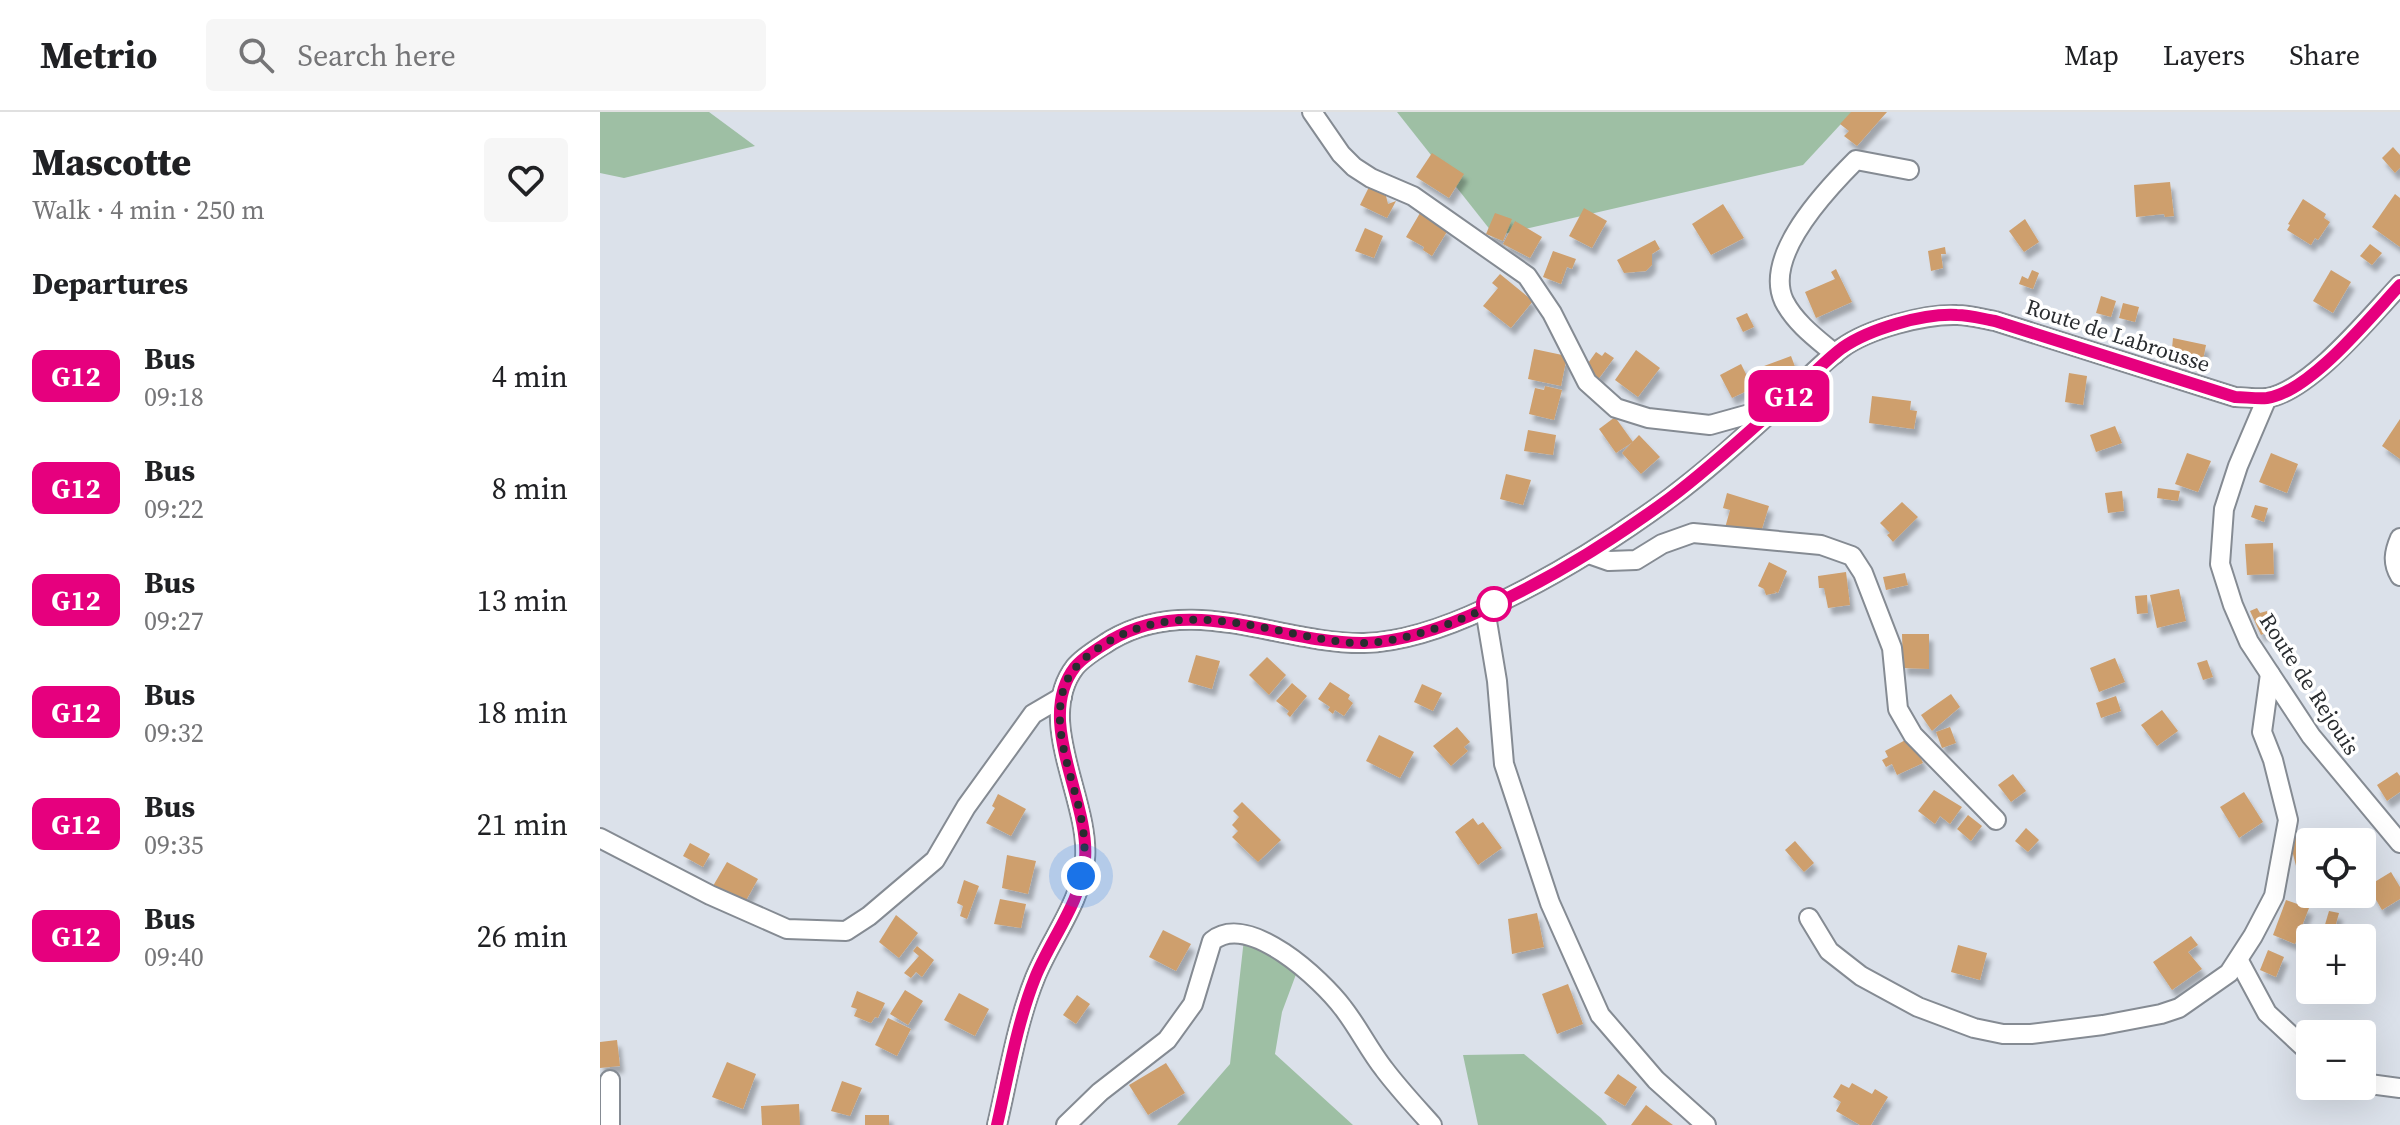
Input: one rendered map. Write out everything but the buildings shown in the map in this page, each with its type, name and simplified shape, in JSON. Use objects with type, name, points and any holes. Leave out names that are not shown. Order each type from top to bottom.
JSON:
[{"type":"street","points":[[1312,112],[1341,154],[1354,167],[1413,196],[1527,276],[1552,313],[1587,382],[1616,408],[1648,418],[1710,425],[1777,406]]},
{"type":"street","points":[[1835,354],[1804,329],[1784,301],[1778,278],[1790,242],[1829,188],[1856,160],[1909,170]]},
{"type":"street","name":"Route de Labrousse","points":[[997,1125],[1034,979],[1076,893],[1085,859],[1081,816],[1063,741],[1059,709],[1063,688],[1075,666],[1092,652],[1124,633],[1168,620],[1221,621],[1338,642],[1368,643],[1413,635],[1485,609],[1589,554],[1671,497],[1843,347],[1881,330],[1921,318],[1957,315],[1995,321],[2235,397],[2267,398],[2302,382],[2335,353],[2400,285]]},
{"type":"street","name":"Route de Rejouis","points":[[2267,398],[2224,509],[2220,564],[2249,642],[2338,772],[2400,843]]},
{"type":"street","points":[[1589,554],[1609,561],[1636,560],[1662,544],[1693,533],[1821,545],[1852,556],[1863,573],[1892,648],[1898,709],[1905,722],[1913,735],[1996,820]]},
{"type":"street","points":[[2400,538],[2394,554],[2395,567],[2400,576]]},
{"type":"street","points":[[1485,609],[1497,681],[1504,764],[1550,903],[1600,1015],[1656,1080],[1706,1125]]},
{"type":"street","points":[[1809,918],[1829,951],[1886,992],[1941,1017],[2003,1034],[2074,1029],[2179,1008],[2229,973],[2239,961],[2274,896],[2288,820],[2273,760],[2262,732],[2270,674]]},
{"type":"street","points":[[600,838],[710,895],[787,929],[846,931],[869,916],[935,860],[966,807],[1033,714],[1062,697]]},
{"type":"street","points":[[1066,1125],[1100,1092],[1167,1040],[1193,1004],[1212,941],[1231,933],[1250,936],[1292,957],[1342,1007],[1383,1068],[1432,1125]]},
{"type":"street","points":[[2239,961],[2267,1013],[2296,1040]]},
{"type":"street","points":[[610,1080],[610,1125]]},
{"type":"street","points":[[2376,1085],[2400,1088]]},
{"type":"green space","points":[[600,112],[709,112],[755,146],[624,178],[600,173]]},
{"type":"green space","points":[[1397,112],[1852,112],[1803,165],[1495,236]]},
{"type":"green space","points":[[1244,939],[1298,969],[1282,1012],[1275,1054],[1353,1125],[1177,1125],[1230,1064]]},
{"type":"green space","points":[[1524,1054],[1607,1125],[1478,1125],[1463,1055]]},
{"type":"bus line","name":"G12","points":[[997,1125],[1034,979],[1076,893],[1085,859],[1081,816],[1063,741],[1059,709],[1063,688],[1075,666],[1108,642],[1124,633],[1168,620],[1221,621],[1338,642],[1368,643],[1413,635],[1485,609],[1589,554],[1671,497],[1843,347],[1881,330],[1921,318],[1957,315],[1995,321],[2235,397],[2267,398],[2302,382],[2335,353],[2400,285]]},
{"type":"route","points":[[1081,876],[1085,859],[1081,816],[1063,741],[1059,709],[1063,688],[1075,666],[1092,652],[1124,633],[1168,620],[1221,621],[1338,642],[1368,643],[1413,635],[1494,604]]}]
